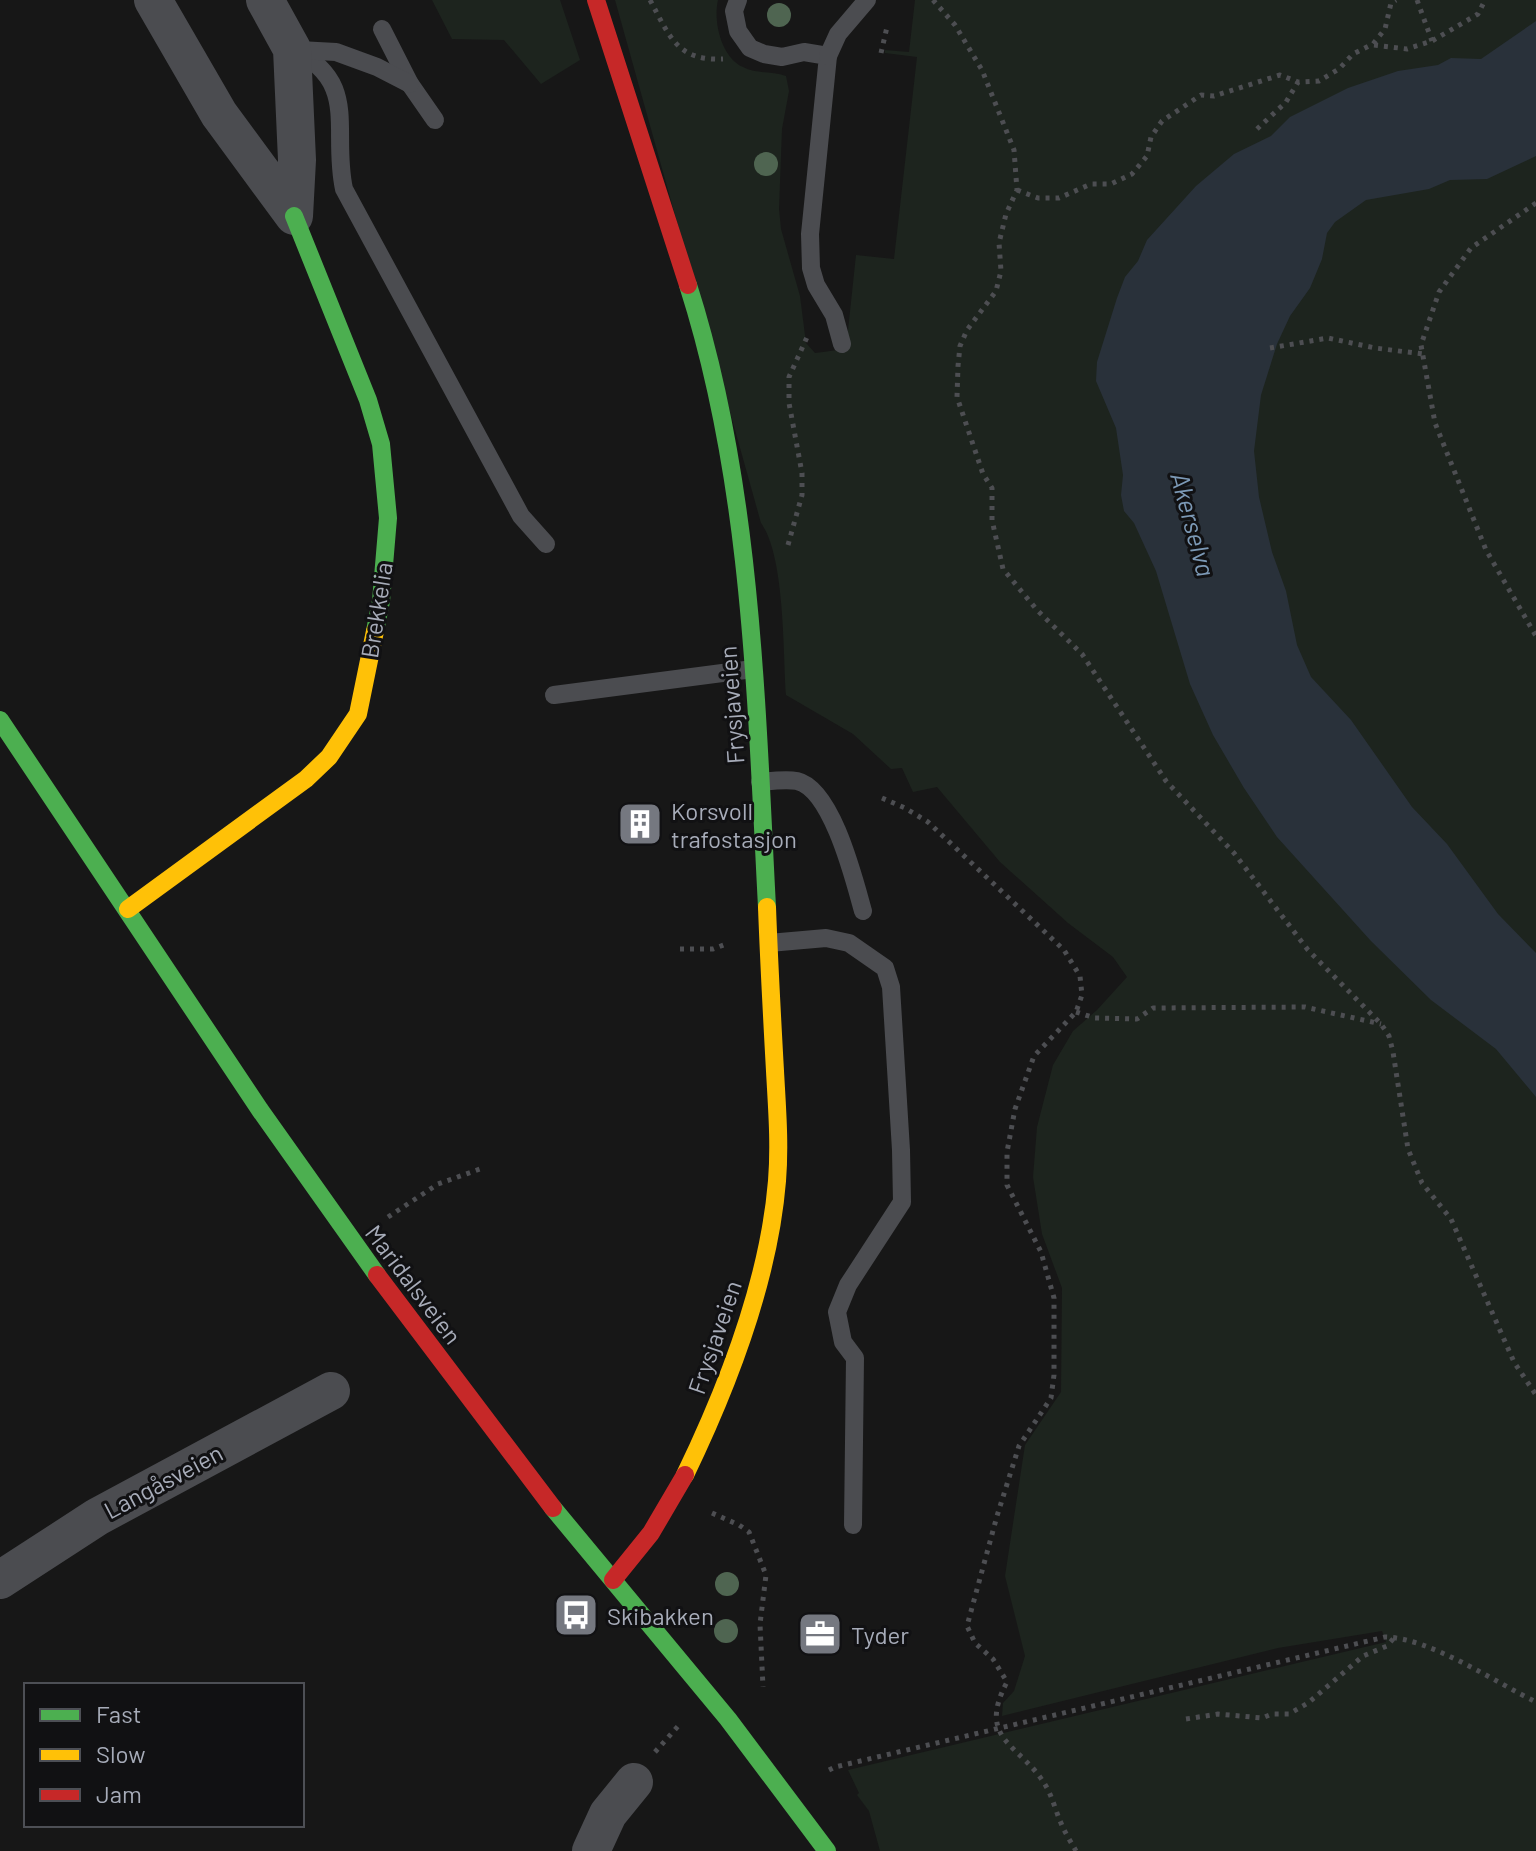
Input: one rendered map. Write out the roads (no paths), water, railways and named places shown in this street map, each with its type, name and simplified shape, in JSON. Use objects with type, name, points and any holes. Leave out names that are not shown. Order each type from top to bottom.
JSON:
[{"type":"street","name":"Brekkelia","points":[[128,909],[306,779],[329,757],[358,714],[381,601],[388,518],[381,444],[368,400],[294,216],[219,114],[153,0]]},
{"type":"street","name":"Brekkelia","points":[[265,0],[292,49],[297,160],[294,216]]},
{"type":"street","name":"Frysjaveien","points":[[596,0],[672,233],[726,432],[742,540],[753,669],[779,1152],[777,1199],[770,1246],[755,1298],[703,1439],[680,1489],[635,1558],[613,1580]]},
{"type":"street","name":"Maridalsveien","points":[[0,720],[260,1110],[350,1239],[534,1485],[728,1719],[827,1851]]},
{"type":"street","name":"Langåsveien","points":[[0,1580],[97,1517],[331,1391]]},
{"type":"street","points":[[591,1851],[608,1814],[634,1782]]},
{"type":"lane","points":[[738,0],[734,11],[738,31],[750,48],[782,57],[804,52],[828,56]]},
{"type":"lane","points":[[842,344],[834,315],[816,285],[811,268],[810,234],[828,56],[838,34],[867,0]]},
{"type":"lane","points":[[382,29],[410,84],[435,120]]},
{"type":"lane","points":[[292,49],[336,52],[377,67],[410,84]]},
{"type":"lane","points":[[292,49],[312,58],[328,73],[336,94],[344,189],[521,516],[546,544]]},
{"type":"lane","points":[[554,695],[753,669]]},
{"type":"lane","points":[[760,782],[798,781],[814,789],[828,807],[863,911]]},
{"type":"lane","points":[[769,943],[826,938],[849,943],[885,968],[891,987],[902,1202],[848,1285],[837,1312],[843,1342],[855,1358],[853,1525]]},
{"type":"water","name":"Akerselva","points":[[1536,21],[1536,156],[1487,179],[1450,180],[1429,189],[1366,200],[1335,222],[1327,233],[1322,259],[1310,288],[1290,316],[1277,344],[1261,395],[1254,451],[1259,497],[1272,552],[1286,591],[1297,645],[1311,677],[1351,720],[1412,807],[1447,844],[1498,914],[1536,953],[1536,1097],[1496,1049],[1431,1000],[1371,941],[1277,837],[1244,788],[1213,735],[1190,684],[1156,571],[1134,523],[1124,511],[1121,495],[1123,475],[1116,428],[1096,381],[1097,362],[1117,298],[1125,277],[1138,261],[1147,240],[1196,186],[1234,154],[1271,136],[1290,117],[1348,88],[1398,71],[1438,65],[1451,58],[1481,59]]},
{"type":"place","name":"Korsvoll trafostasjon","points":[[640,824]]},
{"type":"place","name":"Skibakken","points":[[576,1615]]},
{"type":"place","name":"Tyder","points":[[820,1634]]}]
